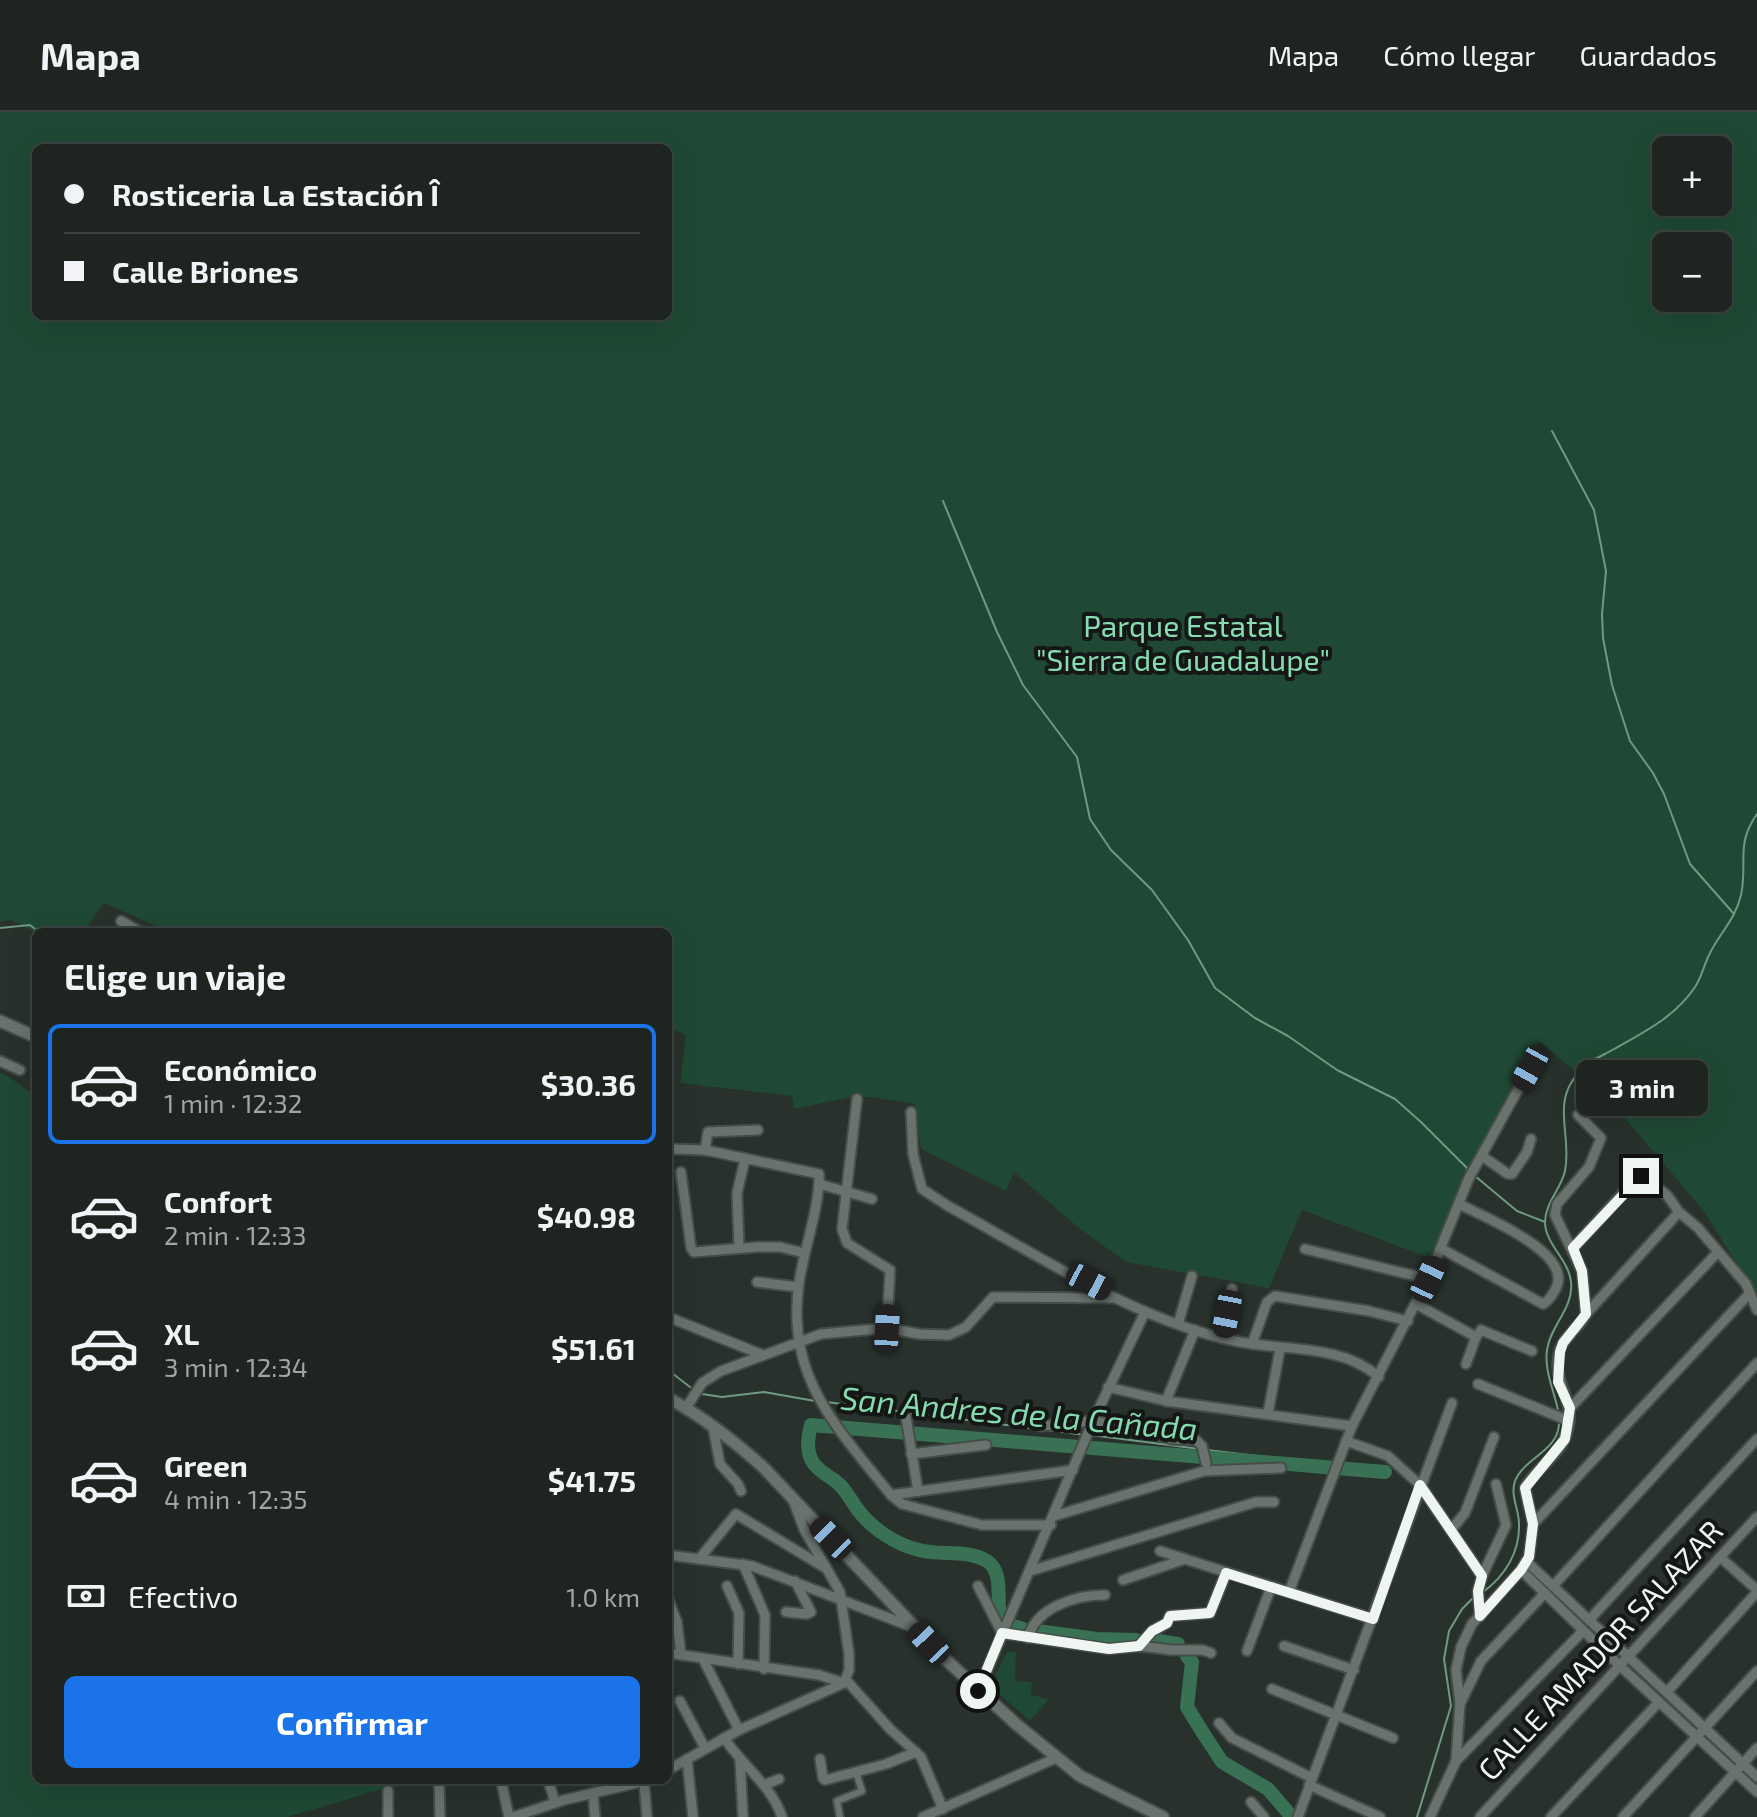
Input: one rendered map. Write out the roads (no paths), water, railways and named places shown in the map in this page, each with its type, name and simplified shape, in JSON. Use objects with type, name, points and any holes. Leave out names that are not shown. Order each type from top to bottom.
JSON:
[{"type":"street","points":[[121,921],[133,928]]},
{"type":"street","points":[[0,1021],[32,1035]]},
{"type":"street","points":[[0,1061],[20,1070]]},
{"type":"street","points":[[1289,1592],[1352,1426],[1428,1279],[1469,1178],[1530,1068]]},
{"type":"street","points":[[857,1099],[842,1229],[847,1243],[890,1270],[887,1328]]},
{"type":"street","points":[[911,1112],[913,1154],[922,1189],[948,1206],[1145,1312],[1222,1338],[1351,1359],[1379,1377]]},
{"type":"street","points":[[1578,1115],[1601,1138],[1589,1167],[1557,1205],[1556,1221],[1573,1248],[1582,1271],[1586,1314]]},
{"type":"street","points":[[705,1150],[708,1132],[758,1130]]},
{"type":"street","points":[[1482,1156],[1512,1174],[1527,1152],[1531,1139]]},
{"type":"street","points":[[672,1149],[705,1150],[745,1159],[819,1179],[872,1199]]},
{"type":"street","points":[[739,1247],[737,1193],[745,1159]]},
{"type":"street","points":[[681,1172],[694,1252],[780,1247],[804,1253]]},
{"type":"street","points":[[1573,1248],[1641,1176],[1667,1195],[1679,1212],[1698,1228],[1746,1284],[1757,1310]]},
{"type":"street","points":[[819,1179],[798,1287],[798,1343],[811,1383],[829,1419],[891,1495],[902,1504],[982,1525],[1052,1521],[1204,1471],[1281,1468]]},
{"type":"street","points":[[1442,1249],[1545,1304],[1560,1280],[1544,1251],[1459,1204]]},
{"type":"street","points":[[1456,1761],[1460,1704],[1457,1663],[1467,1633],[1524,1566],[1533,1524],[1525,1488],[1563,1443],[1569,1421],[1570,1408],[1558,1382],[1563,1343],[1679,1212]]},
{"type":"street","points":[[1305,1249],[1428,1279]]},
{"type":"street","points":[[1570,1408],[1718,1252]]},
{"type":"street","points":[[1178,1324],[1192,1276]]},
{"type":"street","points":[[757,1282],[798,1287]]},
{"type":"street","points":[[1222,1338],[1232,1289]]},
{"type":"street","points":[[1533,1524],[1750,1293]]},
{"type":"street","points":[[686,1408],[709,1377],[830,1331],[887,1328],[949,1335],[958,1332],[987,1302],[999,1296],[1117,1298]]},
{"type":"street","points":[[1252,1344],[1267,1302],[1281,1296],[1408,1321]]},
{"type":"street","points":[[1416,1304],[1476,1337]]},
{"type":"street","points":[[978,1691],[1093,1421],[1145,1312]]},
{"type":"street","points":[[672,1319],[763,1355]]},
{"type":"street","points":[[1166,1401],[1195,1330]]},
{"type":"street","points":[[1466,1364],[1480,1331],[1532,1351]]},
{"type":"street","points":[[1268,1413],[1280,1349]]},
{"type":"street","points":[[1553,1586],[1757,1363]]},
{"type":"street","points":[[1478,1384],[1569,1421]]},
{"type":"street","points":[[1108,1387],[1166,1401],[1352,1426]]},
{"type":"street","points":[[672,1400],[713,1427],[763,1467],[978,1691],[1056,1758],[1080,1776],[1146,1814],[1163,1817]]},
{"type":"street","points":[[1299,1817],[1452,1403]]},
{"type":"street","points":[[906,1417],[918,1491]]},
{"type":"street","points":[[1040,1426],[1093,1421],[1172,1439],[1196,1440],[1202,1446],[1206,1463]]},
{"type":"street","points":[[713,1427],[720,1464],[741,1491]]},
{"type":"street","points":[[1451,1530],[1465,1513],[1494,1437]]},
{"type":"street","points":[[1589,1620],[1757,1439]]},
{"type":"street","points":[[1346,1441],[1388,1456],[1420,1485],[1482,1576]]},
{"type":"street","points":[[911,1454],[986,1445]]},
{"type":"street","points":[[891,1495],[1073,1470]]},
{"type":"street","points":[[1480,1616],[1478,1591],[1482,1576],[1506,1525],[1496,1484]]},
{"type":"street","points":[[672,1768],[739,1730],[844,1683],[849,1670],[849,1654],[842,1600],[804,1529],[793,1499]]},
{"type":"street","points":[[1030,1571],[1256,1502],[1274,1502]]},
{"type":"street","points":[[699,1559],[735,1514],[828,1569]]},
{"type":"street","name":"CALLE AMADOR SALAZAR","points":[[1480,1817],[1757,1517]]},
{"type":"street","points":[[1160,1551],[1373,1619]]},
{"type":"street","points":[[672,1556],[743,1564],[915,1628]]},
{"type":"street","points":[[1667,1692],[1757,1591],[1720,1557]]},
{"type":"street","points":[[1123,1580],[1185,1559]]},
{"type":"street","points":[[743,1564],[764,1610],[764,1669]]},
{"type":"street","points":[[1524,1566],[1553,1586],[1705,1728],[1757,1792]]},
{"type":"street","points":[[1524,1566],[1544,1594],[1659,1702],[1698,1737],[1739,1768],[1757,1777]]},
{"type":"street","points":[[1139,1646],[1152,1631],[1167,1623],[1170,1616],[1210,1613],[1226,1573]]},
{"type":"street","points":[[786,1612],[811,1612],[795,1581]]},
{"type":"street","points":[[727,1586],[739,1613],[738,1664]]},
{"type":"street","points":[[978,1586],[1002,1633]]},
{"type":"street","points":[[1247,1651],[1271,1587]]},
{"type":"street","points":[[1460,1704],[1481,1661],[1544,1594]]},
{"type":"street","points":[[1028,1638],[1031,1625],[1038,1617],[1078,1596],[1105,1595]]},
{"type":"street","points":[[672,1609],[677,1622],[681,1655]]},
{"type":"street","points":[[1430,1817],[1456,1761],[1583,1631]]},
{"type":"street","points":[[1002,1633],[1109,1649],[1139,1646],[1211,1653]]},
{"type":"street","points":[[1284,1646],[1354,1670]]},
{"type":"street","points":[[672,1654],[819,1675],[844,1683],[847,1681],[890,1729],[921,1757],[946,1813]]},
{"type":"street","points":[[703,1659],[739,1730]]},
{"type":"street","points":[[1623,1817],[1757,1671]]},
{"type":"street","points":[[1272,1689],[1393,1738]]},
{"type":"street","points":[[680,1701],[705,1748]]},
{"type":"street","points":[[1551,1817],[1659,1702]]},
{"type":"street","points":[[1219,1723],[1232,1738],[1353,1806],[1380,1817]]},
{"type":"street","points":[[724,1738],[740,1761],[764,1785],[782,1817]]},
{"type":"street","points":[[1695,1817],[1757,1748]]},
{"type":"street","points":[[820,1759],[824,1780],[916,1752]]},
{"type":"street","points":[[923,1817],[946,1813],[955,1803],[1056,1758]]},
{"type":"street","points":[[687,1759],[693,1817]]},
{"type":"street","points":[[740,1761],[743,1817]]},
{"type":"street","points":[[840,1817],[837,1801],[862,1791],[856,1772]]},
{"type":"street","points":[[764,1785],[779,1779]]},
{"type":"street","points":[[439,1784],[440,1817]]},
{"type":"street","points":[[502,1784],[511,1817],[534,1814],[555,1802],[633,1784]]},
{"type":"street","points":[[549,1784],[555,1802]]},
{"type":"street","points":[[595,1817],[597,1784]]},
{"type":"street","points":[[646,1784],[647,1817]]},
{"type":"street","points":[[388,1791],[388,1817]]},
{"type":"street","points":[[1251,1802],[1264,1817]]},
{"type":"street","points":[[1348,1817],[1353,1806]]},
{"type":"waterway","points":[[1552,431],[1594,510],[1606,571],[1603,638],[1612,685],[1630,741],[1664,794],[1690,864],[1734,914]]},
{"type":"waterway","points":[[943,501],[997,632],[1023,685],[1077,757],[1090,819],[1111,850],[1152,890],[1188,940],[1215,988],[1255,1018],[1288,1036],[1337,1070],[1395,1099],[1468,1169]]},
{"type":"waterway","points":[[1558,1410],[1546,1358],[1552,1333],[1569,1300],[1571,1282],[1566,1266],[1549,1238],[1545,1222],[1565,1171],[1564,1102],[1568,1089],[1588,1064],[1658,1023],[1678,1007],[1695,987],[1710,953],[1739,903],[1746,835],[1757,814]]},
{"type":"waterway","points":[[0,928],[30,925],[34,928]]},
{"type":"waterway","points":[[1475,1176],[1517,1211],[1545,1222]]},
{"type":"waterway","points":[[672,1373],[690,1387]]},
{"type":"waterway","points":[[702,1394],[722,1397],[764,1392],[815,1401]]},
{"type":"waterway","points":[[826,1402],[1037,1429]]},
{"type":"waterway","points":[[1483,1592],[1504,1571],[1517,1544],[1519,1524],[1515,1481],[1519,1473],[1553,1441],[1559,1424]]},
{"type":"waterway","name":"San Andres de la Cañada","points":[[1001,1619],[998,1580],[993,1566],[971,1555],[911,1548],[878,1530],[840,1485],[812,1461],[808,1443],[811,1425],[1385,1472]]},
{"type":"waterway","points":[[1048,1430],[1085,1435]]},
{"type":"waterway","points":[[1091,1435],[1200,1449]]},
{"type":"waterway","points":[[1207,1450],[1331,1465]]},
{"type":"waterway","name":"San Andres de la Cañada","points":[[1342,1467],[1385,1472]]},
{"type":"waterway","points":[[1417,1817],[1451,1706],[1444,1659],[1449,1631],[1462,1609],[1474,1597]]},
{"type":"waterway","name":"San Andres de la Cañada","points":[[1013,1626],[1023,1629]]},
{"type":"waterway","name":"San Andres de la Cañada","points":[[1037,1631],[1097,1639],[1136,1640]]},
{"type":"waterway","name":"San Andres de la Cañada","points":[[1152,1640],[1178,1644]]},
{"type":"waterway","name":"San Andres de la Cañada","points":[[1187,1656],[1192,1662],[1187,1707],[1203,1733],[1222,1762],[1268,1789],[1292,1817]]},
{"type":"park label","name":"Parque Estatal \"Sierra de Guadalupe\"","points":[[1183,644]]}]
